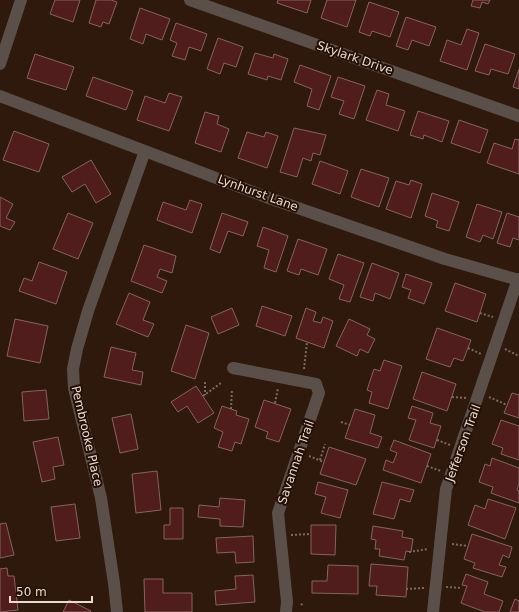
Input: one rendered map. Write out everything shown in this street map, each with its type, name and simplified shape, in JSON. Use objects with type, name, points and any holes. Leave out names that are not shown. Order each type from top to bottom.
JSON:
[{"type":"street","points":[[0,64],[21,0]]},
{"type":"street","name":"Skylark Drive","points":[[190,0],[519,116]]},
{"type":"street","name":"Lynhurst Lane","points":[[0,96],[266,197],[438,256],[519,280]]},
{"type":"street","name":"Pembrooke Place","points":[[116,612],[114,583],[101,498],[74,388],[73,369],[88,311],[145,151]]},
{"type":"street","name":"Jefferson Trail","points":[[433,612],[446,489],[519,280]]},
{"type":"street","name":"Savannah Trail","points":[[233,368],[316,384],[319,393],[278,513],[288,602],[286,612]]},
{"type":"path","points":[[480,313],[496,318]]},
{"type":"path","points":[[304,369],[307,342]]},
{"type":"path","points":[[468,348],[484,356]]},
{"type":"path","points":[[502,348],[519,356]]},
{"type":"path","points":[[204,382],[204,395],[221,383]]},
{"type":"path","points":[[275,404],[279,386]]},
{"type":"path","points":[[231,409],[232,389]]},
{"type":"path","points":[[452,396],[469,399]]},
{"type":"path","points":[[486,396],[507,405]]},
{"type":"path","points":[[341,422],[350,425]]},
{"type":"path","points":[[437,440],[453,446]]},
{"type":"path","points":[[320,460],[325,444]]},
{"type":"path","points":[[304,454],[324,462]]},
{"type":"path","points":[[427,466],[444,473]]},
{"type":"path","points":[[291,535],[311,534]]},
{"type":"path","points":[[446,543],[467,546]]},
{"type":"path","points":[[409,552],[424,549],[431,550]]},
{"type":"path","points":[[443,587],[462,588]]},
{"type":"path","points":[[406,589],[428,588]]},
{"type":"building","points":[[55,0],[80,0],[73,22],[50,14]]},
{"type":"building","points":[[96,0],[111,0],[117,2],[109,24],[103,22],[101,27],[89,23]]},
{"type":"building","points":[[278,0],[311,0],[307,13],[277,3]]},
{"type":"building","points":[[327,0],[356,0],[347,27],[321,18]]},
{"type":"building","points":[[473,0],[490,0],[488,4],[482,2],[480,8],[471,6]]},
{"type":"building","points":[[369,2],[399,12],[390,37],[372,31],[370,36],[359,32]]},
{"type":"building","points":[[140,8],[170,19],[162,40],[146,34],[143,44],[130,39]]},
{"type":"building","points":[[406,17],[436,27],[429,46],[412,40],[408,50],[396,46]]},
{"type":"building","points":[[176,23],[207,34],[201,51],[189,47],[185,60],[172,56],[177,43],[170,40]]},
{"type":"building","points":[[467,29],[479,33],[467,70],[440,61],[447,40],[461,45]]},
{"type":"building","points":[[218,38],[243,47],[236,67],[224,63],[220,74],[207,69]]},
{"type":"building","points":[[485,44],[515,54],[508,74],[491,69],[489,75],[475,71]]},
{"type":"building","points":[[255,53],[273,58],[274,54],[288,59],[281,80],[268,76],[267,80],[248,74]]},
{"type":"building","points":[[35,54],[74,67],[66,90],[27,78]]},
{"type":"building","points":[[300,65],[331,76],[319,110],[307,106],[312,89],[294,82]]},
{"type":"building","points":[[519,69],[519,89],[513,87]]},
{"type":"building","points":[[93,77],[133,91],[126,110],[86,96]]},
{"type":"building","points":[[338,77],[365,86],[354,119],[339,114],[344,101],[331,97]]},
{"type":"building","points":[[377,90],[389,94],[386,105],[405,111],[398,131],[366,120]]},
{"type":"building","points":[[169,93],[182,97],[169,131],[137,120],[145,96],[165,103]]},
{"type":"building","points":[[418,111],[449,121],[442,142],[424,135],[423,139],[410,135]]},
{"type":"building","points":[[205,112],[219,116],[217,124],[229,129],[221,152],[195,143]]},
{"type":"building","points":[[459,120],[488,130],[480,153],[451,143]]},
{"type":"building","points":[[294,128],[326,135],[320,155],[313,153],[311,161],[303,158],[297,177],[280,172]]},
{"type":"building","points":[[14,131],[49,144],[39,172],[3,160]]},
{"type":"building","points":[[247,132],[264,137],[266,132],[278,136],[267,168],[238,158]]},
{"type":"building","points":[[515,139],[519,140],[519,174],[487,163],[494,143],[512,149]]},
{"type":"building","points":[[91,160],[111,194],[96,203],[85,184],[72,192],[62,177]]},
{"type":"building","points":[[320,161],[348,171],[340,194],[312,184]]},
{"type":"building","points":[[361,169],[389,178],[379,207],[351,197]]},
{"type":"building","points":[[411,180],[422,184],[411,218],[386,209],[396,181],[409,185]]},
{"type":"building","points":[[432,193],[459,202],[449,231],[436,227],[438,221],[425,216]]},
{"type":"building","points":[[0,197],[13,204],[6,218],[15,222],[10,230],[0,226]]},
{"type":"building","points":[[190,200],[202,204],[192,233],[157,220],[163,202],[186,210]]},
{"type":"building","points":[[477,204],[502,212],[493,239],[483,235],[480,242],[466,237]]},
{"type":"building","points":[[68,213],[93,223],[78,259],[53,249]]},
{"type":"building","points":[[222,213],[248,222],[243,236],[228,231],[220,253],[210,249]]},
{"type":"building","points":[[507,213],[519,217],[519,240],[513,238],[510,247],[497,243]]},
{"type":"building","points":[[263,227],[288,236],[276,272],[264,268],[269,250],[257,246]]},
{"type":"building","points":[[298,239],[327,249],[318,275],[301,269],[299,275],[287,271]]},
{"type":"building","points":[[144,245],[176,256],[172,273],[160,269],[157,277],[167,281],[162,293],[131,281]]},
{"type":"building","points":[[338,254],[364,263],[350,302],[339,299],[344,285],[329,279]]},
{"type":"building","points":[[39,262],[67,272],[56,304],[19,291],[24,278],[32,281]]},
{"type":"building","points":[[372,263],[399,273],[390,299],[375,293],[373,301],[360,297]]},
{"type":"building","points":[[406,274],[432,283],[424,304],[408,298],[411,290],[402,287]]},
{"type":"building","points":[[455,283],[486,294],[477,322],[445,311]]},
{"type":"building","points":[[129,293],[150,302],[143,320],[154,324],[148,337],[116,324]]},
{"type":"building","points":[[262,306],[292,316],[285,336],[256,326]]},
{"type":"building","points":[[232,308],[239,325],[218,334],[211,317]]},
{"type":"building","points":[[306,308],[316,312],[313,321],[321,323],[323,317],[333,321],[324,348],[296,338]]},
{"type":"building","points":[[15,319],[48,326],[40,363],[7,356]]},
{"type":"building","points":[[349,319],[370,329],[367,335],[375,339],[368,353],[360,349],[357,356],[336,346]]},
{"type":"building","points":[[186,325],[209,333],[195,379],[171,371]]},
{"type":"building","points":[[437,328],[471,340],[463,361],[454,358],[450,367],[426,359]]},
{"type":"building","points":[[111,347],[136,353],[132,370],[143,372],[141,385],[104,377]]},
{"type":"building","points":[[384,360],[402,366],[388,409],[369,403],[372,392],[367,390],[374,369],[380,371]]},
{"type":"building","points":[[422,372],[456,384],[447,411],[413,399]]},
{"type":"building","points":[[196,386],[214,413],[198,423],[187,406],[178,412],[171,402]]},
{"type":"building","points":[[46,390],[49,419],[24,421],[22,392]]},
{"type":"building","points":[[512,393],[519,395],[519,418],[504,413]]},
{"type":"building","points":[[264,400],[291,409],[279,442],[266,438],[268,432],[255,427]]},
{"type":"building","points":[[222,406],[237,411],[236,415],[249,419],[241,444],[235,442],[232,451],[218,447],[223,432],[214,428]]},
{"type":"building","points":[[412,406],[433,413],[430,423],[441,426],[434,448],[409,440],[416,420],[408,418]]},
{"type":"building","points":[[355,409],[375,415],[370,433],[382,437],[378,448],[345,438]]},
{"type":"building","points":[[131,414],[138,449],[120,453],[112,418]]},
{"type":"building","points":[[501,420],[519,426],[519,460],[501,454],[503,448],[492,444]]},
{"type":"building","points":[[58,437],[64,465],[53,467],[55,479],[42,482],[33,442]]},
{"type":"building","points":[[394,440],[431,454],[421,483],[383,470],[386,460],[393,463],[397,453],[390,450]]},
{"type":"building","points":[[329,447],[366,459],[356,485],[320,474]]},
{"type":"building","points":[[492,458],[519,468],[519,483],[517,490],[519,491],[519,503],[491,493],[493,487],[479,482],[485,464],[490,466]]},
{"type":"building","points":[[157,471],[161,510],[136,513],[132,474]]},
{"type":"building","points":[[318,482],[348,490],[340,518],[321,513],[326,497],[315,494]]},
{"type":"building","points":[[382,482],[414,490],[410,502],[400,499],[394,519],[373,514]]},
{"type":"building","points":[[220,498],[245,500],[243,527],[220,526],[220,519],[198,517],[199,505],[219,507]]},
{"type":"building","points":[[488,499],[516,508],[505,539],[468,525],[475,505],[485,509]]},
{"type":"building","points":[[75,504],[80,538],[56,541],[51,507]]},
{"type":"building","points":[[170,508],[183,508],[183,539],[164,539],[164,525],[170,525]]},
{"type":"building","points":[[6,523],[14,555],[0,558],[0,524]]},
{"type":"building","points":[[311,525],[336,525],[335,555],[311,554]]},
{"type":"building","points":[[373,526],[403,531],[402,537],[413,539],[411,552],[406,551],[404,560],[379,556],[380,549],[375,549],[376,540],[371,539]]},
{"type":"building","points":[[472,534],[512,547],[509,558],[503,555],[499,565],[506,567],[502,577],[473,568],[475,563],[464,559]]},
{"type":"building","points":[[253,536],[254,562],[236,563],[235,552],[217,553],[216,538]]},
{"type":"building","points":[[371,564],[408,567],[406,597],[376,595],[377,586],[369,586]]},
{"type":"building","points":[[328,565],[358,566],[358,594],[312,593],[312,581],[327,581]]},
{"type":"building","points":[[7,568],[8,576],[14,576],[18,610],[0,612],[0,569]]},
{"type":"building","points":[[466,574],[488,582],[484,594],[503,601],[499,612],[485,612],[461,603],[467,586],[462,585]]},
{"type":"building","points":[[253,575],[255,602],[216,605],[215,591],[236,589],[235,576]]},
{"type":"building","points":[[144,579],[163,579],[163,593],[192,593],[192,612],[145,612]]},
{"type":"building","points":[[515,599],[519,601],[519,612],[510,612]]},
{"type":"building","points":[[69,600],[91,611],[63,612]]}]
